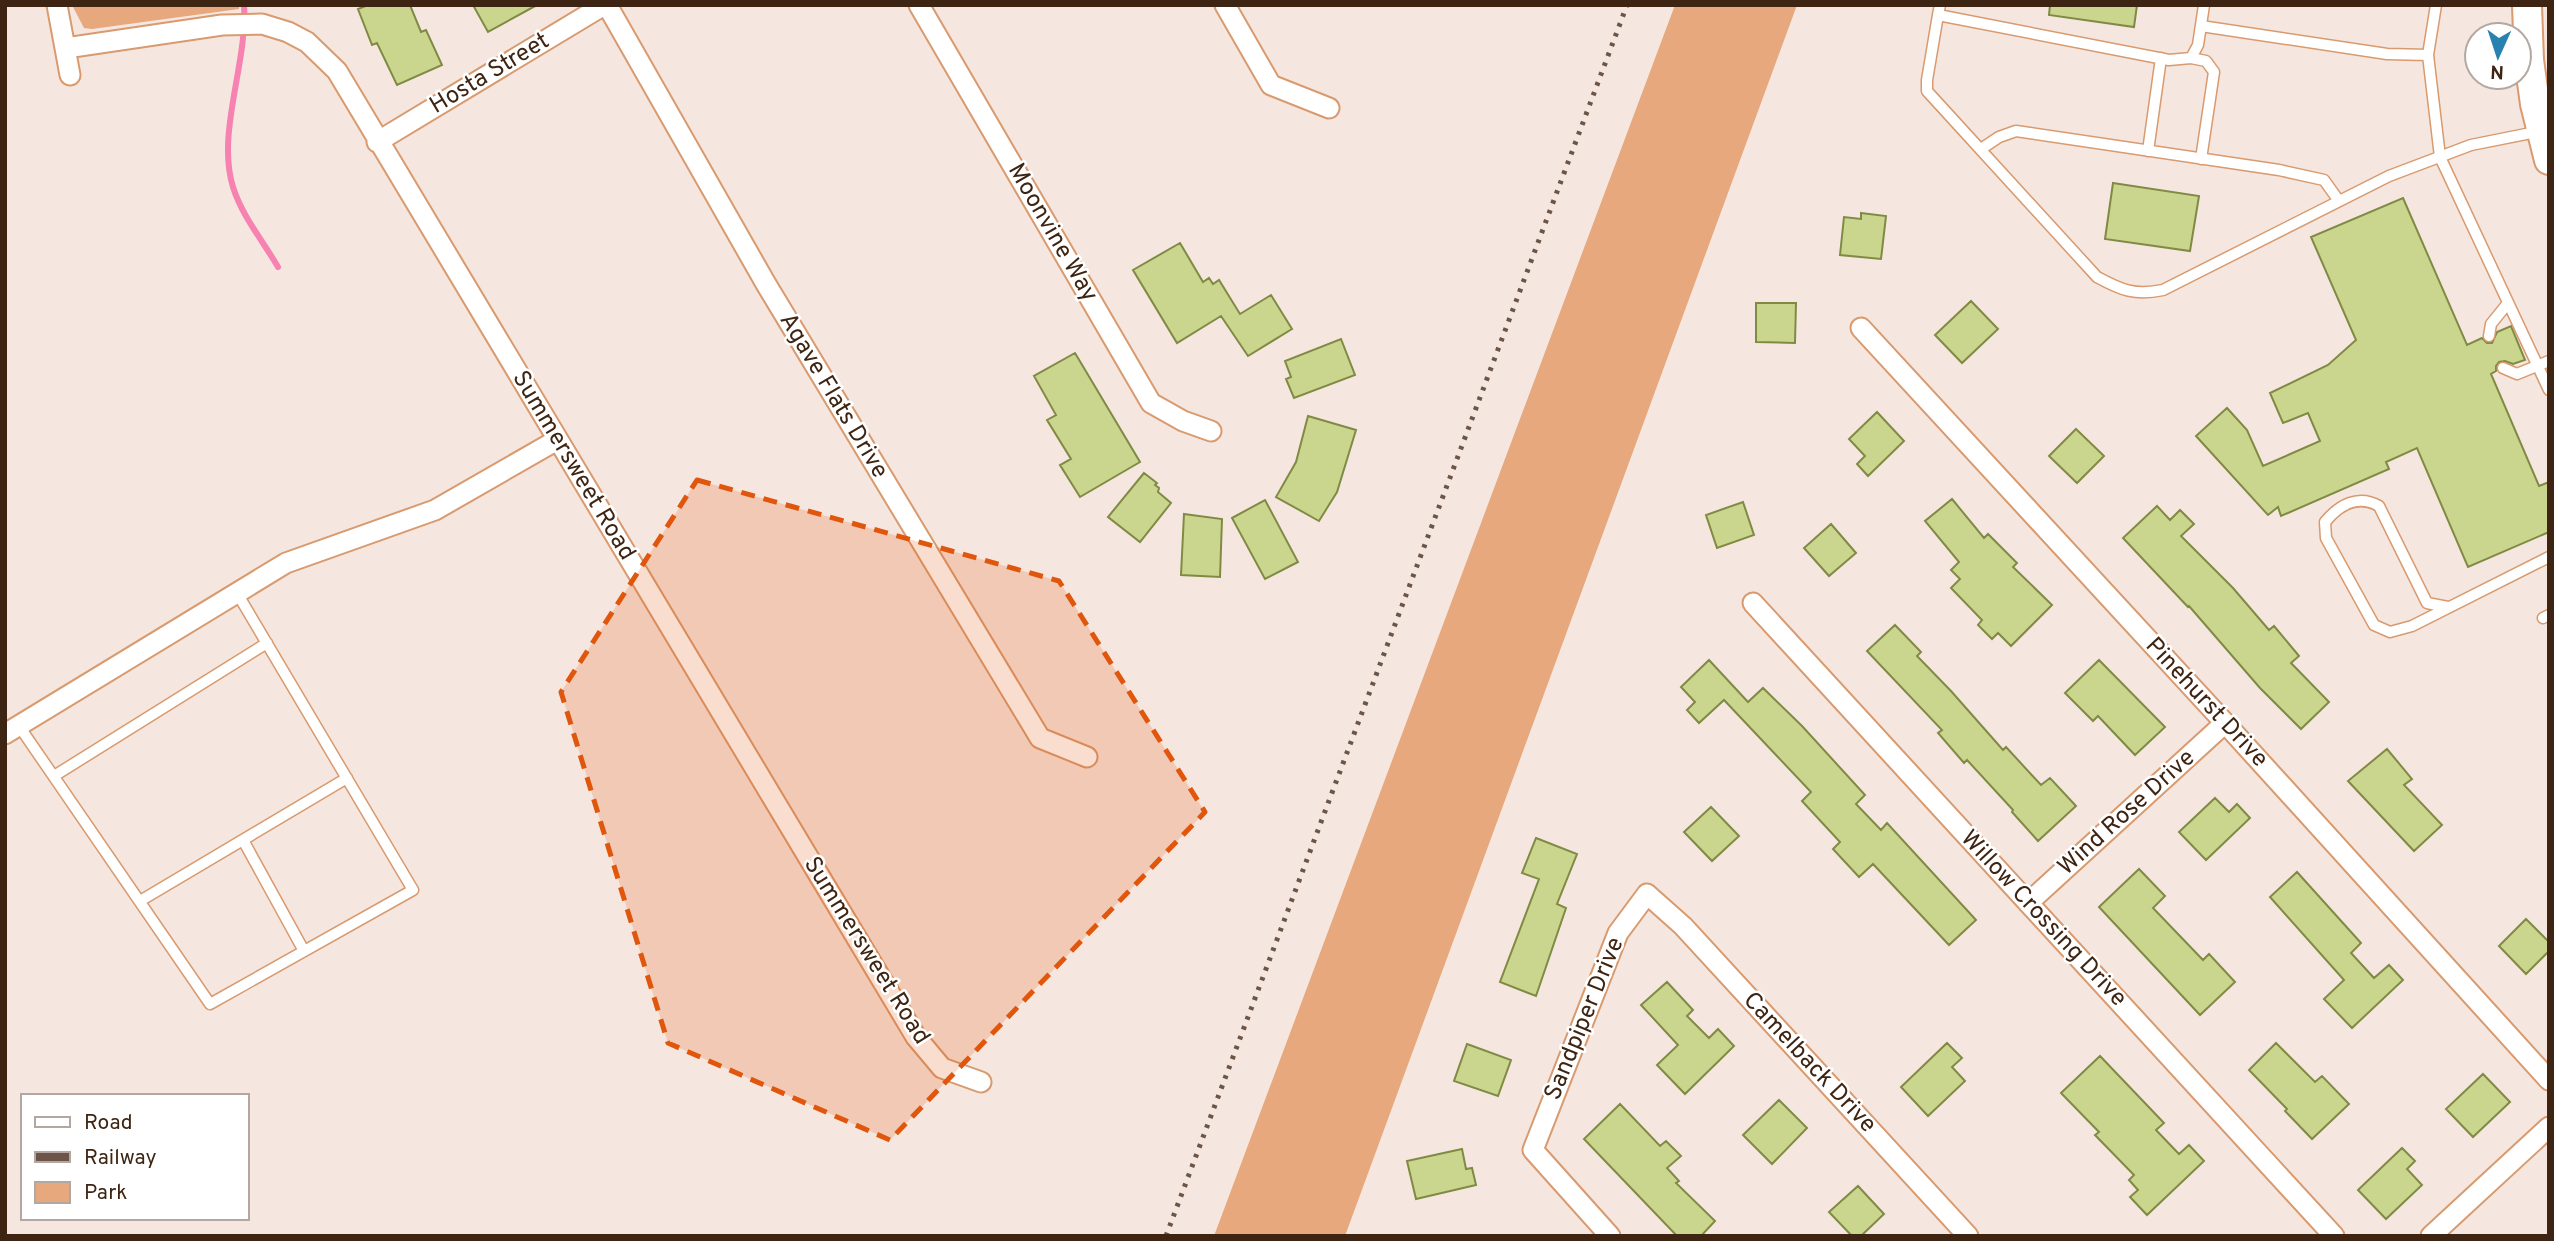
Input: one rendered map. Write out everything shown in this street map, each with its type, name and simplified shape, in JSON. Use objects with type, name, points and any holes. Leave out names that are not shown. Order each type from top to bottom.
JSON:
[{"type":"main road","points":[[2527,5],[2529,60],[2549,160]]},
{"type":"street","points":[[57,5],[70,75]]},
{"type":"street","name":"Hosta Street","points":[[377,142],[606,5]]},
{"type":"street","name":"Agave Flats Drive","points":[[606,5],[766,285],[1040,738],[1087,757]]},
{"type":"street","name":"Moonvine Way","points":[[919,5],[1151,403],[1183,421],[1211,431]]},
{"type":"street","points":[[1225,5],[1271,85],[1329,108]]},
{"type":"street","name":"Summersweet Road","points":[[66,48],[222,24],[262,24],[288,32],[307,42],[337,71],[377,142],[916,1037],[942,1068],[981,1082]]},
{"type":"street","name":"Pinehurst Drive","points":[[1861,328],[2549,1080]]},
{"type":"street","points":[[12,730],[286,563],[435,510],[557,440]]},
{"type":"street","name":"Willow Crossing Drive","points":[[1753,603],[2334,1236]]},
{"type":"street","name":"Wind Rose Drive","points":[[2028,903],[2225,723]]},
{"type":"street","name":"Sandpiper Drive","points":[[1610,1236],[1533,1150],[1618,933],[1647,894]]},
{"type":"street","name":"Camelback Drive","points":[[1647,894],[1684,926],[1968,1236]]},
{"type":"street","points":[[2431,1236],[2549,1127]]},
{"type":"lane","points":[[2191,58],[2198,45],[2204,5]]},
{"type":"lane","points":[[2436,5],[2428,55],[2440,156],[2549,390]]},
{"type":"lane","points":[[2201,159],[2214,72],[2206,61],[2191,58],[2169,60],[1939,10],[1927,91],[2097,277],[2120,289],[2145,294],[2164,290],[2389,176],[2471,145],[2542,131]]},
{"type":"lane","points":[[2201,26],[2387,54],[2428,55]]},
{"type":"lane","points":[[2148,151],[2161,58]]},
{"type":"lane","points":[[1981,149],[1998,137],[2016,131],[2279,170],[2324,180],[2339,201]]},
{"type":"lane","points":[[2488,336],[2491,324],[2508,303]]},
{"type":"lane","points":[[2503,369],[2517,374],[2549,361]]},
{"type":"lane","points":[[2448,607],[2427,603],[2379,506],[2369,500],[2355,501],[2334,511],[2325,522],[2326,538],[2374,625],[2390,632],[2402,629],[2448,607],[2549,557]]},
{"type":"lane","points":[[12,730],[54,776],[210,1004],[414,890],[237,593]]},
{"type":"lane","points":[[54,776],[267,643]]},
{"type":"lane","points":[[140,901],[347,778]]},
{"type":"lane","points":[[243,839],[304,951]]},
{"type":"highlighted area","points":[[697,480],[1059,581],[1205,812],[890,1140],[668,1043],[561,692]]},
{"type":"green space","points":[[72,5],[239,5],[239,9],[92,29],[84,28]]},
{"type":"green space","points":[[1675,5],[1797,5],[1345,1236],[1214,1236]]},
{"type":"building","points":[[368,5],[410,5],[421,32],[426,30],[442,65],[397,85],[377,43],[372,45],[358,9]]},
{"type":"building","points":[[473,5],[537,5],[488,32]]},
{"type":"building","points":[[2050,5],[2137,5],[2134,27],[2049,15]]},
{"type":"building","points":[[2113,183],[2199,196],[2190,251],[2105,239]]},
{"type":"building","points":[[2403,198],[2467,345],[2482,338],[2487,343],[2492,343],[2497,332],[2511,326],[2525,360],[2513,364],[2499,362],[2496,371],[2491,374],[2539,486],[2549,482],[2549,532],[2468,567],[2417,448],[2386,462],[2389,469],[2281,516],[2278,507],[2268,515],[2196,436],[2227,408],[2247,430],[2263,466],[2320,441],[2308,413],[2283,423],[2270,393],[2328,365],[2356,340],[2311,237]]},
{"type":"building","points":[[1861,213],[1886,216],[1881,259],[1840,255],[1844,217],[1861,219]]},
{"type":"building","points":[[1180,243],[1203,282],[1209,278],[1213,284],[1219,280],[1240,314],[1271,295],[1292,329],[1248,356],[1221,316],[1177,343],[1133,270]]},
{"type":"building","points":[[1971,301],[1998,329],[1962,363],[1935,335]]},
{"type":"building","points":[[1756,303],[1796,303],[1795,343],[1756,342]]},
{"type":"building","points":[[1341,339],[1355,375],[1294,398],[1286,379],[1291,377],[1285,361]]},
{"type":"building","points":[[1075,353],[1140,462],[1080,497],[1060,465],[1071,459],[1047,420],[1056,415],[1034,376]]},
{"type":"building","points":[[1877,412],[1904,441],[1868,476],[1857,464],[1865,456],[1849,439]]},
{"type":"building","points":[[1308,416],[1356,430],[1337,492],[1319,521],[1276,497],[1296,462]]},
{"type":"building","points":[[2076,429],[2104,456],[2077,483],[2049,456]]},
{"type":"building","points":[[1144,473],[1157,483],[1155,485],[1159,488],[1158,492],[1171,503],[1140,542],[1108,517]]},
{"type":"building","points":[[1952,499],[1984,538],[1988,534],[2017,563],[2013,567],[2052,605],[2011,646],[1998,633],[1992,639],[1978,625],[1982,620],[1951,588],[1960,579],[1951,570],[1959,562],[1925,521]]},
{"type":"building","points":[[1265,500],[1298,562],[1265,579],[1232,518]]},
{"type":"building","points":[[1743,502],[1754,535],[1717,548],[1706,515]]},
{"type":"building","points":[[2157,506],[2170,520],[2180,510],[2194,524],[2181,536],[2233,588],[2269,630],[2274,626],[2299,656],[2291,663],[2329,702],[2301,729],[2123,538]]},
{"type":"building","points":[[1184,514],[1222,519],[1220,577],[1181,575]]},
{"type":"building","points":[[1831,524],[1856,553],[1829,576],[1804,548]]},
{"type":"building","points":[[1895,625],[1921,652],[1917,656],[2003,750],[2006,747],[2041,785],[2050,778],[2076,806],[2038,841],[1967,760],[1964,763],[1938,733],[1942,730],[1867,651]]},
{"type":"building","points":[[1709,660],[1748,702],[1763,688],[1865,795],[1856,804],[1881,830],[1887,823],[1976,920],[1949,945],[1873,864],[1859,877],[1833,849],[1840,842],[1802,801],[1811,792],[1724,700],[1699,723],[1687,710],[1695,702],[1681,687]]},
{"type":"building","points":[[2099,660],[2165,727],[2135,755],[2098,716],[2093,721],[2065,693]]},
{"type":"building","points":[[2387,749],[2412,779],[2404,785],[2442,825],[2414,851],[2348,781]]},
{"type":"building","points":[[2215,798],[2229,812],[2237,804],[2250,818],[2206,860],[2179,832]]},
{"type":"building","points":[[1711,807],[1739,836],[1712,861],[1684,832]]},
{"type":"building","points":[[1536,838],[1577,854],[1557,904],[1566,908],[1536,996],[1500,982],[1539,879],[1522,873]]},
{"type":"building","points":[[2139,869],[2165,896],[2153,908],[2203,960],[2209,954],[2235,982],[2200,1015],[2099,907]]},
{"type":"building","points":[[2297,872],[2361,943],[2351,953],[2374,978],[2389,965],[2403,980],[2352,1028],[2324,999],[2344,980],[2270,897]]},
{"type":"building","points":[[2526,919],[2549,942],[2549,951],[2526,974],[2499,946]]},
{"type":"building","points":[[1667,982],[1693,1010],[1687,1016],[1709,1038],[1718,1029],[1734,1046],[1685,1094],[1657,1065],[1678,1045],[1641,1005]]},
{"type":"building","points":[[1947,1043],[1962,1058],[1952,1067],[1965,1081],[1928,1116],[1901,1087]]},
{"type":"building","points":[[2276,1043],[2315,1082],[2322,1076],[2349,1104],[2312,1139],[2249,1070]]},
{"type":"building","points":[[1467,1044],[1511,1060],[1498,1096],[1454,1081]]},
{"type":"building","points":[[2100,1056],[2164,1123],[2156,1130],[2179,1154],[2189,1145],[2204,1161],[2147,1215],[2130,1197],[2138,1190],[2129,1180],[2134,1175],[2095,1135],[2099,1132],[2061,1093]]},
{"type":"building","points":[[2483,1074],[2510,1102],[2473,1137],[2446,1109]]},
{"type":"building","points":[[1779,1100],[1807,1128],[1772,1164],[1743,1135]]},
{"type":"building","points":[[1620,1104],[1660,1146],[1666,1141],[1681,1156],[1667,1168],[1679,1181],[1676,1183],[1715,1221],[1701,1236],[1677,1236],[1584,1139]]},
{"type":"building","points":[[2402,1148],[2415,1161],[2407,1169],[2422,1185],[2386,1219],[2358,1190]]},
{"type":"building","points":[[1462,1149],[1466,1169],[1472,1168],[1476,1185],[1416,1199],[1407,1161]]},
{"type":"building","points":[[1858,1186],[1884,1214],[1861,1236],[1852,1236],[1829,1212]]},
{"type":"waterway","points":[[244,5],[242,50],[230,121],[229,166],[233,187],[242,208],[278,267]]},
{"type":"railway","points":[[1166,1236],[1627,5]]}]
